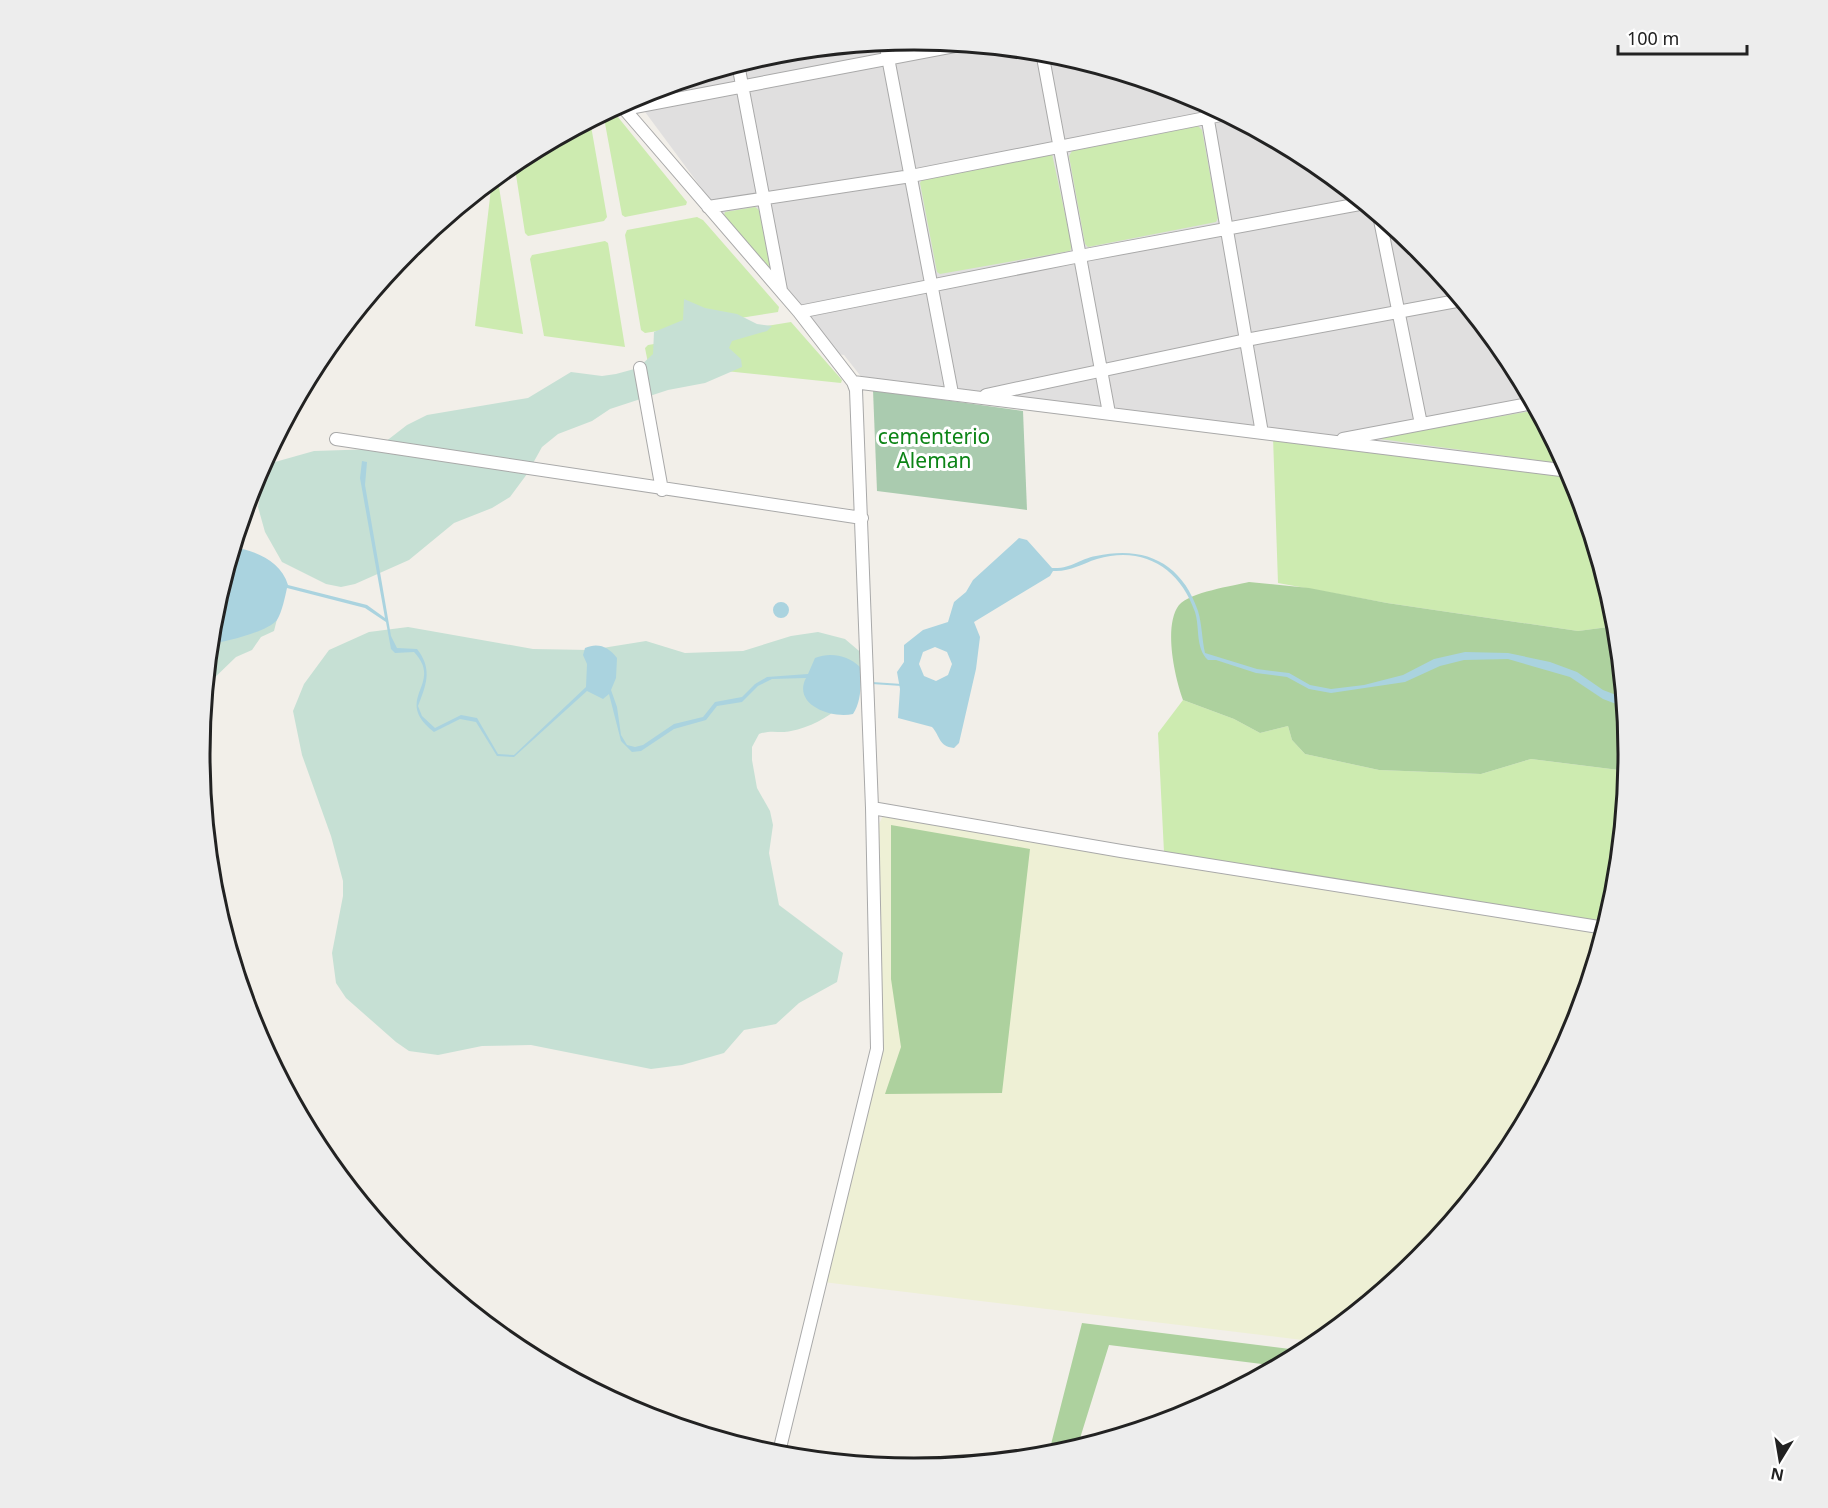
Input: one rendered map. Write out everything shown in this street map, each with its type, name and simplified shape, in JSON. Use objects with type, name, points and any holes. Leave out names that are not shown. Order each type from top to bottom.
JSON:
[{"type":"street","points":[[647,102],[930,50]]},
{"type":"street","points":[[887,51],[952,393]]},
{"type":"street","points":[[1044,62],[1109,413]]},
{"type":"street","points":[[739,72],[781,292]]},
{"type":"street","points":[[626,111],[799,312],[853,382],[856,390],[872,808],[877,1049],[779,1445]]},
{"type":"street","points":[[1208,114],[1262,433]]},
{"type":"street","points":[[708,207],[911,176],[1213,116]]},
{"type":"street","points":[[799,312],[1080,256],[1355,205]]},
{"type":"street","points":[[1381,226],[1420,424]]},
{"type":"street","points":[[976,397],[1246,340],[1454,301]]},
{"type":"street","points":[[640,368],[662,490]]},
{"type":"street","points":[[853,382],[1559,470]]},
{"type":"street","points":[[1332,441],[1525,404]]},
{"type":"street","points":[[336,439],[662,490],[862,518]]},
{"type":"street","points":[[872,808],[1133,853],[1596,927]]},
{"type":"shaded area","points":[[914,50],[960,51],[1006,56],[1051,63],[1096,74],[1184,103],[1266,144],[1343,195],[1379,224],[1412,256],[1444,289],[1473,325],[1524,402],[1556,465],[863,379],[844,355],[823,352],[640,105],[732,74],[777,63],[822,56],[868,51]]},
{"type":"green space","points":[[617,115],[687,202],[686,205],[625,217],[622,215],[605,121]]},
{"type":"green space","points":[[1198,126],[1202,130],[1218,218],[1216,222],[1088,247],[1085,244],[1069,156],[1072,151]]},
{"type":"green space","points":[[591,128],[607,217],[604,221],[528,236],[525,233],[516,173]]},
{"type":"green space","points":[[1052,154],[1072,246],[1070,251],[940,274],[937,272],[920,183],[922,180]]},
{"type":"green space","points":[[499,185],[523,334],[475,326],[491,191]]},
{"type":"green space","points":[[755,207],[759,210],[771,272],[724,215],[725,212]]},
{"type":"green space","points":[[697,217],[703,220],[779,307],[778,312],[645,333],[641,330],[625,235],[627,230]]},
{"type":"green space","points":[[605,241],[608,243],[625,347],[544,336],[530,259],[532,255]]},
{"type":"green space","points":[[684,299],[705,308],[737,314],[757,324],[772,326],[767,331],[732,341],[729,348],[741,359],[742,367],[705,383],[668,390],[610,409],[592,421],[558,434],[542,447],[527,474],[510,497],[492,508],[454,523],[409,560],[355,584],[341,587],[326,584],[282,562],[265,532],[258,507],[263,484],[275,462],[314,451],[376,449],[407,425],[427,415],[528,398],[571,372],[602,376],[638,368],[653,354],[654,332],[683,320]]},
{"type":"green space","points":[[791,322],[842,380],[841,383],[648,363],[645,348],[648,345]]},
{"type":"green space","name":"cementerio Aleman","points":[[873,390],[1023,411],[1027,510],[877,491]]},
{"type":"green space","points":[[1529,411],[1555,463],[1373,438]]},
{"type":"green space","points":[[1273,437],[1560,474],[1581,528],[1607,627],[1578,631],[1387,603],[1278,583]]},
{"type":"green space","points":[[1249,582],[1309,588],[1387,603],[1578,631],[1607,627],[1617,708],[1618,770],[1531,759],[1481,774],[1379,770],[1305,754],[1292,740],[1288,726],[1260,733],[1234,719],[1183,700],[1172,652],[1174,614],[1179,605],[1192,596]]},
{"type":"green space","points":[[277,619],[274,631],[261,637],[252,650],[236,657],[214,678],[219,641],[257,631]]},
{"type":"green space","points":[[408,627],[533,649],[590,650],[646,641],[685,653],[743,651],[791,636],[818,632],[845,639],[865,656],[857,683],[841,706],[818,722],[805,727],[791,731],[759,734],[752,747],[757,788],[770,811],[773,825],[769,853],[779,905],[843,953],[837,982],[799,1003],[776,1024],[744,1030],[724,1053],[682,1065],[651,1069],[531,1045],[482,1046],[438,1055],[409,1051],[396,1042],[346,998],[336,983],[332,953],[343,896],[343,881],[331,836],[302,755],[293,711],[304,684],[329,650],[369,632]]},
{"type":"green space","points":[[1183,700],[1234,719],[1260,733],[1288,726],[1292,740],[1305,754],[1379,770],[1481,774],[1531,759],[1618,770],[1612,846],[1598,922],[1164,852],[1158,733]]},
{"type":"green space","points":[[886,815],[1595,933],[1565,1024],[1546,1066],[1500,1145],[1473,1183],[1444,1219],[1379,1284],[1305,1340],[823,1282],[881,1049],[879,824]]},
{"type":"green space","points":[[891,825],[1030,849],[1002,1093],[885,1094],[901,1047],[891,979]]},
{"type":"green space","points":[[1082,1323],[1290,1349],[1265,1364],[1109,1345],[1080,1438],[1051,1445]]},
{"type":"water","points":[[362,461],[367,462],[365,485],[391,636],[397,648],[417,649],[422,656],[426,677],[418,706],[422,716],[435,728],[461,715],[477,718],[498,754],[514,755],[586,687],[587,664],[583,655],[585,648],[594,645],[607,648],[617,658],[616,678],[611,690],[617,707],[621,735],[627,745],[635,747],[643,745],[674,724],[703,717],[715,702],[742,697],[755,684],[767,677],[808,674],[815,658],[821,656],[844,657],[860,667],[860,691],[856,709],[853,714],[844,715],[825,712],[809,703],[804,696],[803,688],[806,678],[772,679],[758,686],[742,702],[717,706],[706,720],[674,729],[641,751],[632,752],[621,741],[609,694],[603,699],[587,691],[514,757],[497,756],[476,722],[460,719],[434,732],[422,720],[417,710],[417,700],[423,683],[422,664],[414,652],[395,653],[391,649],[386,622],[365,608],[287,588],[280,613],[272,624],[245,636],[219,642],[223,617],[241,549],[259,554],[274,563],[288,585],[367,605],[385,618],[360,478]]},
{"type":"water","points":[[1019,538],[1027,540],[1052,568],[1065,567],[1090,557],[1130,553],[1159,561],[1182,581],[1191,594],[1198,611],[1205,653],[1257,669],[1289,673],[1310,685],[1331,689],[1364,685],[1403,675],[1434,659],[1465,652],[1508,653],[1550,662],[1577,672],[1603,690],[1616,695],[1617,704],[1603,699],[1570,677],[1508,659],[1464,660],[1440,666],[1405,682],[1331,693],[1309,689],[1287,677],[1256,673],[1216,660],[1208,660],[1199,643],[1195,612],[1180,583],[1170,572],[1144,558],[1114,555],[1070,569],[1053,571],[1050,576],[974,622],[980,637],[976,669],[959,743],[954,748],[942,743],[932,727],[898,718],[900,689],[897,672],[904,662],[904,645],[923,630],[948,622],[954,602],[966,592],[973,580]],"holes":[[[935,647],[947,652],[952,664],[948,675],[936,681],[924,676],[919,664],[923,652]]]},
{"type":"water","points":[[781,602],[789,610],[781,618],[773,610]]},
{"type":"waterway","points":[[872,683],[902,685]]}]
